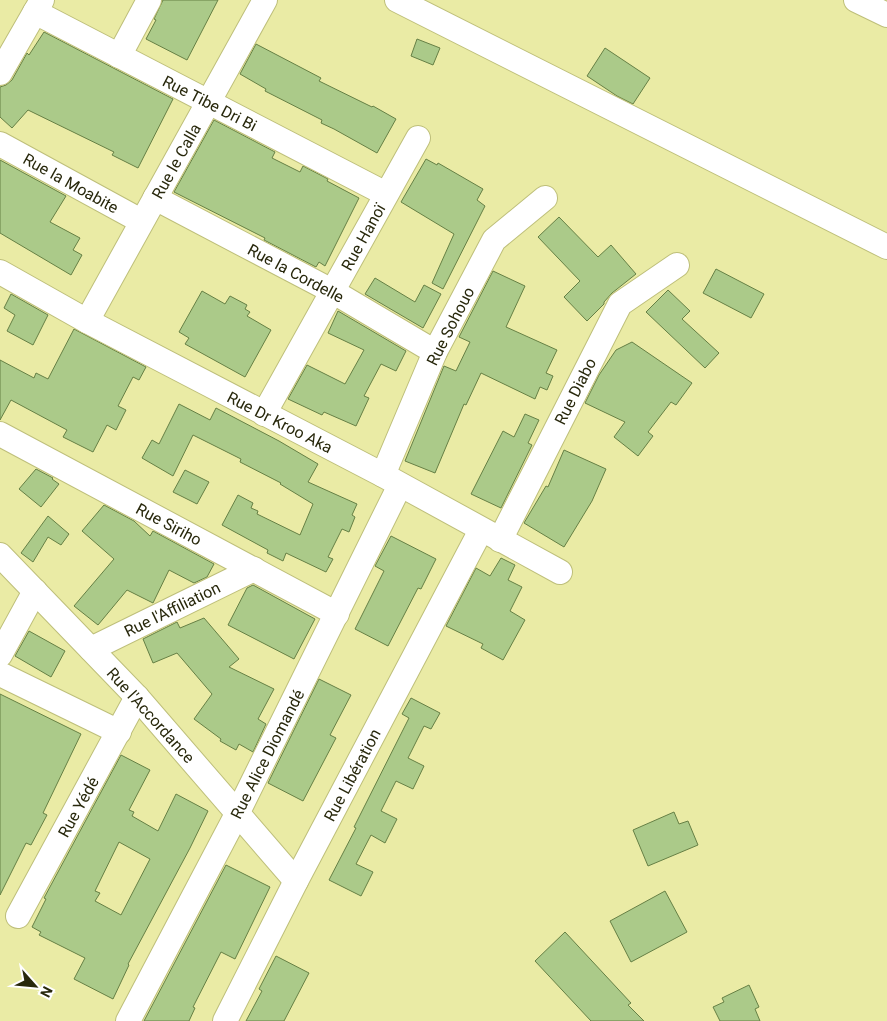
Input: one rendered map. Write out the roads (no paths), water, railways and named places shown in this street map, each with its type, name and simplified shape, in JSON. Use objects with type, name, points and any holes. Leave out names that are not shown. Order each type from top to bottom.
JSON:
[{"type":"street","points":[[119,56],[149,0]]},
{"type":"street","name":"Rue le Calla","points":[[87,321],[209,103],[264,0]]},
{"type":"street","points":[[397,0],[887,247]]},
{"type":"street","points":[[856,0],[887,16]]},
{"type":"street","points":[[0,73],[38,6]]},
{"type":"street","name":"Rue Tibe Dri Bi","points":[[38,6],[119,56],[386,194]]},
{"type":"street","name":"Rue Hanoï","points":[[264,414],[418,138]]},
{"type":"street","name":"Rue la Moabite","points":[[0,144],[141,222]]},
{"type":"street","name":"Rue la Cordelle","points":[[155,198],[332,291],[435,352]]},
{"type":"street","name":"Rue Sohouo","points":[[391,480],[435,352],[494,240],[545,198]]},
{"type":"street","name":"Rue Diabo","points":[[490,535],[620,304],[677,265]]},
{"type":"street","name":"Rue Dr Kroo Aka","points":[[0,272],[87,321],[391,480],[560,572]]},
{"type":"street","name":"Rue Siriho","points":[[0,434],[337,614]]},
{"type":"street","name":"Rue Alice Diomandé","points":[[128,1021],[237,814],[337,614],[391,480]]},
{"type":"street","name":"Rue Libération","points":[[225,1021],[296,881],[490,535]]},
{"type":"street","name":"Rue l'Accordance","points":[[0,555],[138,697],[296,881]]},
{"type":"street","name":"Rue l'Affiliation","points":[[91,649],[254,569]]},
{"type":"street","points":[[0,655],[35,591]]},
{"type":"street","points":[[0,674],[119,732]]},
{"type":"street","name":"Rue Yédé","points":[[18,916],[138,697]]}]
